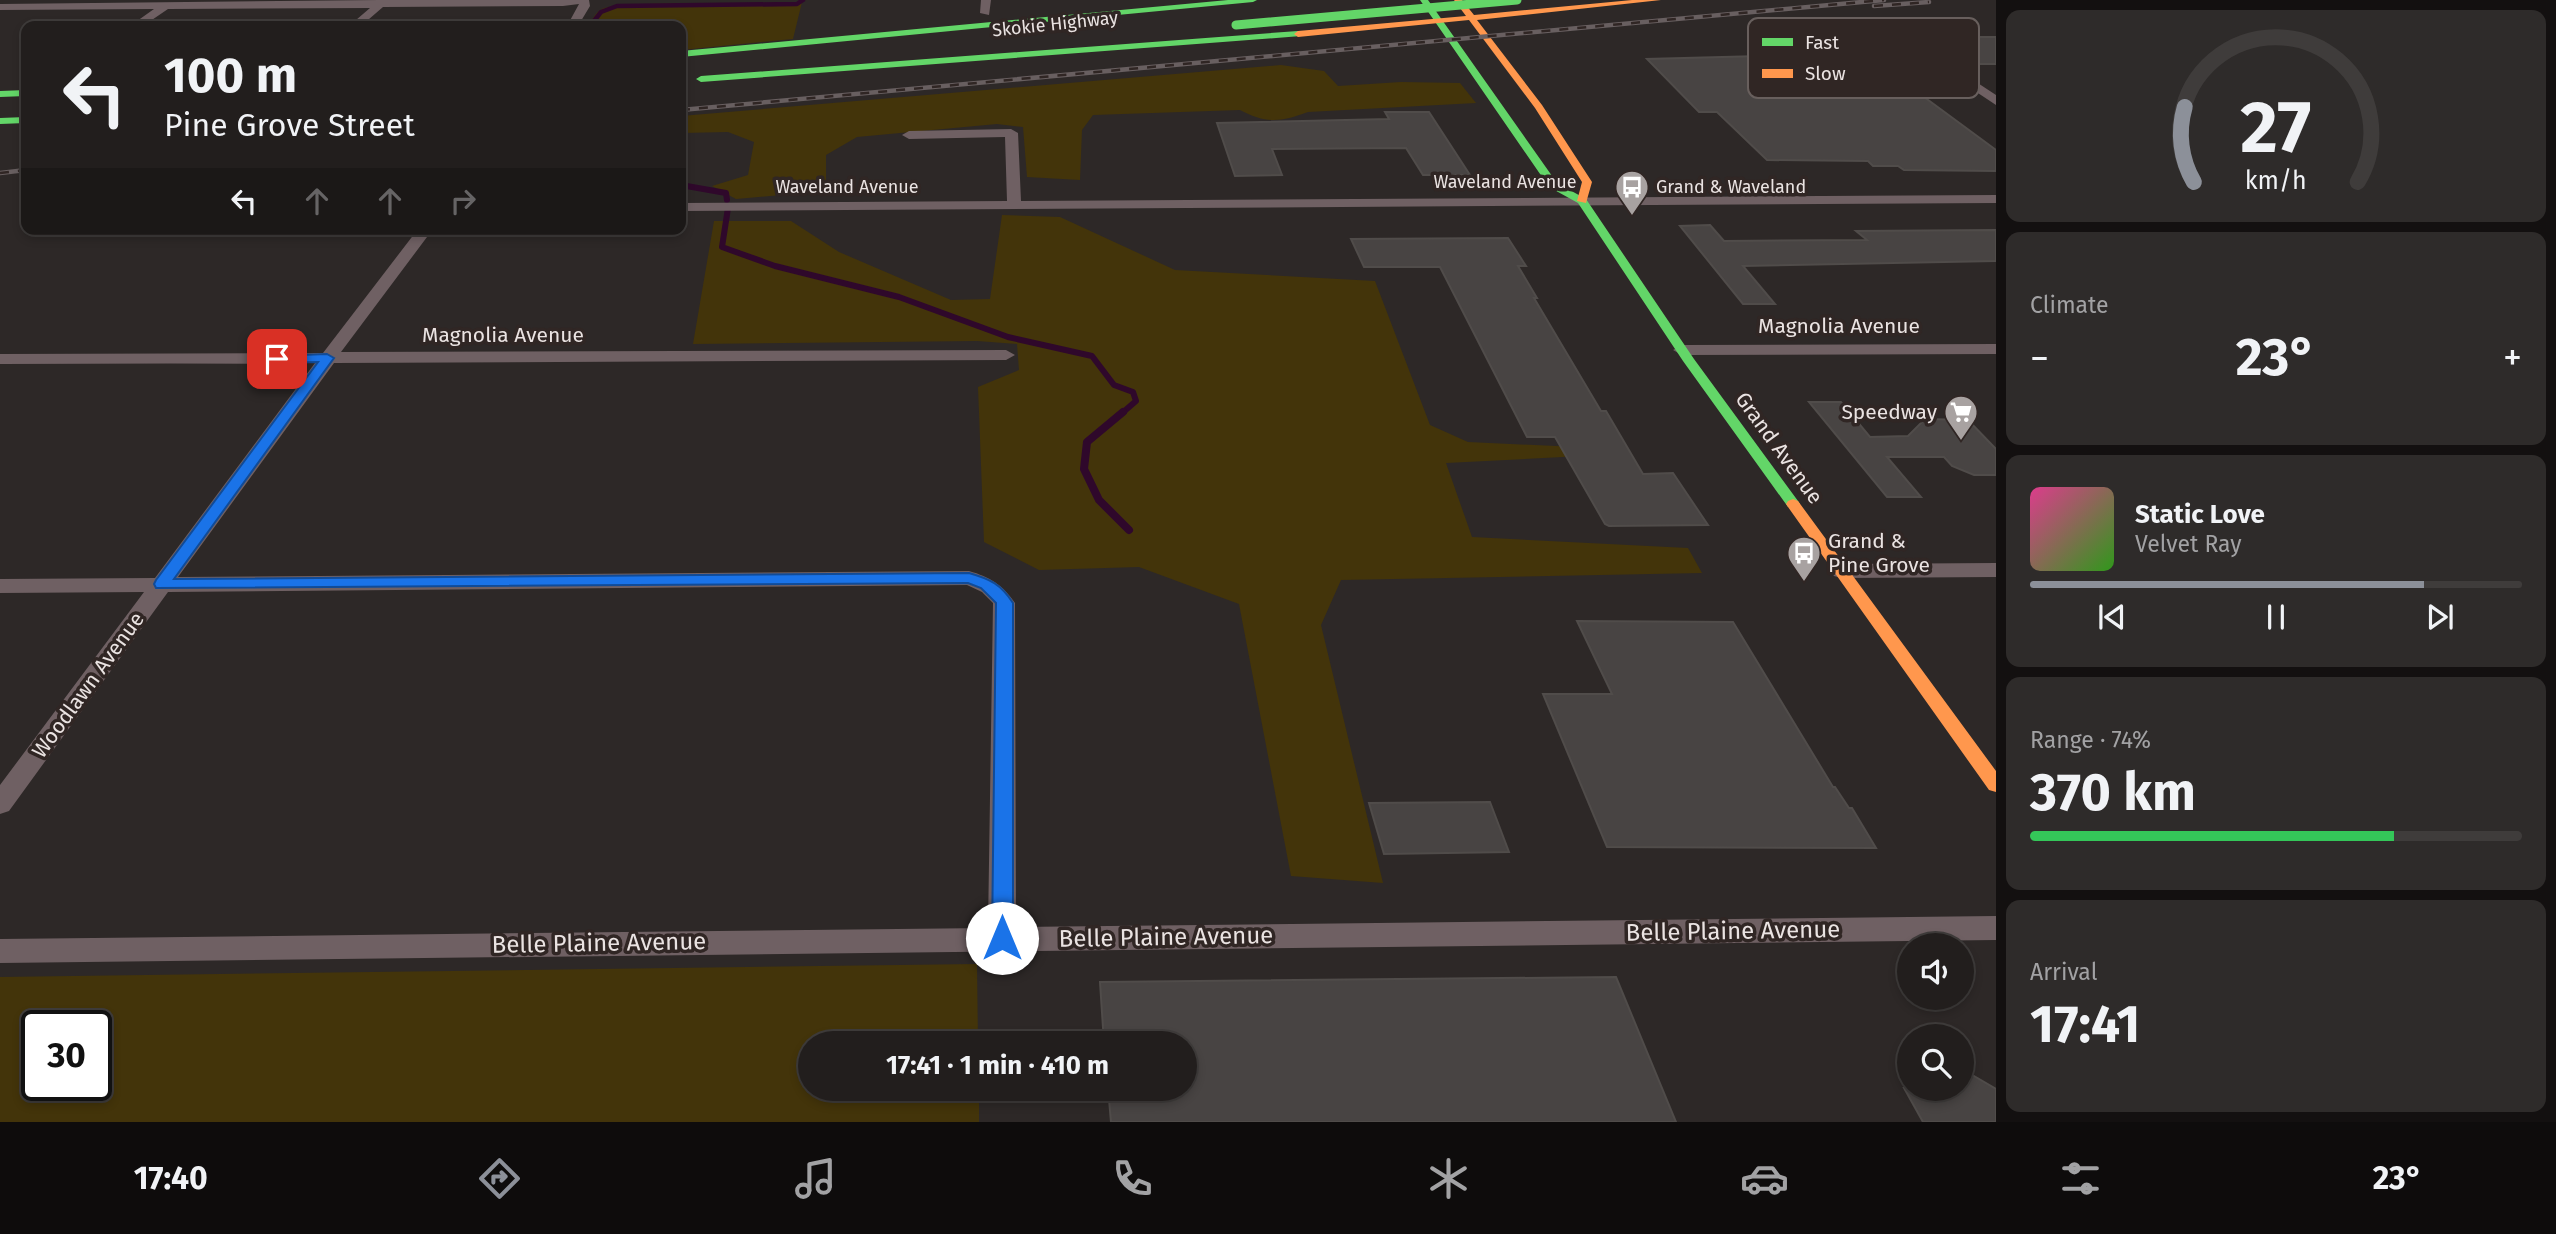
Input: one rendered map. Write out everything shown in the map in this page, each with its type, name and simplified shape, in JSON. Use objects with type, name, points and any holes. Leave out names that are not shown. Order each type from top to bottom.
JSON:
[{"type":"main road","points":[[686,54],[1253,0]]},
{"type":"main road","name":"Skokie Highway","points":[[686,80],[1399,0]]},
{"type":"main road","name":"Skokie Highway","points":[[686,61],[1517,0]]},
{"type":"main road","points":[[1454,9],[1474,22],[1541,11],[1657,0]]},
{"type":"main road","points":[[1327,32],[1391,18],[1428,1]]},
{"type":"main road","name":"Grand Avenue","points":[[1428,1],[1454,9],[1474,22],[1539,107],[1587,182],[1583,201]]},
{"type":"main road","points":[[701,79],[1327,32],[1454,9],[1541,11]]},
{"type":"main road","name":"Grand Avenue","points":[[1454,9],[1553,185],[1583,201],[1682,350],[1996,785]]},
{"type":"main road","points":[[0,94],[21,93]]},
{"type":"main road","points":[[0,108],[21,108]]},
{"type":"main road","points":[[0,121],[21,120]]},
{"type":"street","points":[[0,7],[171,3],[563,3],[583,0],[585,6],[575,21]]},
{"type":"street","points":[[985,13],[986,0]]},
{"type":"street","points":[[361,21],[383,2]]},
{"type":"street","points":[[144,21],[171,3]]},
{"type":"street","points":[[1979,90],[1996,101]]},
{"type":"street","points":[[909,135],[1011,133],[1014,205]]},
{"type":"street","name":"Waveland Avenue","points":[[686,207],[1996,199]]},
{"type":"street","name":"Woodlawn Avenue","points":[[0,804],[327,358],[421,235]]},
{"type":"street","name":"Magnolia Avenue","points":[[1682,350],[1996,349]]},
{"type":"street","name":"Magnolia Avenue","points":[[0,359],[1006,355]]},
{"type":"street","points":[[1841,571],[1996,570]]},
{"type":"street","points":[[0,586],[969,578],[996,591],[1004,603],[1002,938]]},
{"type":"street","name":"Belle Plaine Avenue","points":[[0,951],[1996,928]]},
{"type":"shaded area","points":[[802,2],[793,39],[686,50],[686,21],[592,21],[602,9],[614,6],[781,5]]},
{"type":"shaded area","points":[[1281,65],[1324,71],[1338,86],[1401,82],[1460,83],[1476,103],[1308,112],[1274,120],[1258,118],[1240,110],[1093,115],[1082,130],[1080,180],[1027,177],[1023,127],[997,124],[857,137],[826,155],[826,191],[736,199],[712,186],[748,175],[754,142],[728,132],[686,133],[686,116]]},
{"type":"shaded area","points":[[1002,215],[1060,217],[1175,270],[1375,281],[1430,425],[1468,442],[1577,447],[1582,456],[1446,463],[1472,537],[1688,548],[1702,573],[1341,580],[1321,625],[1383,883],[1291,876],[1239,604],[1139,567],[1039,570],[984,542],[978,387],[1019,370],[1017,344],[977,341],[693,344],[714,221],[791,221],[839,252],[951,300],[990,299]]},
{"type":"shaded area","points":[[977,964],[978,1031],[798,1031],[798,1101],[979,1101],[979,1122],[0,1122],[0,977]]},
{"type":"building","points":[[1979,37],[1996,37],[1996,64],[1979,64]]},
{"type":"building","points":[[1748,56],[1748,98],[1925,98],[1996,150],[1996,171],[1904,170],[1898,166],[1873,166],[1868,161],[1767,160],[1717,112],[1699,112],[1647,59]]},
{"type":"building","points":[[1385,112],[1429,112],[1470,175],[1423,175],[1406,148],[1272,149],[1282,175],[1235,176],[1217,123],[1389,119]]},
{"type":"building","points":[[1710,225],[1724,241],[1867,240],[1856,231],[1996,230],[1996,261],[1743,266],[1775,304],[1743,304],[1680,226]]},
{"type":"building","points":[[1508,238],[1526,266],[1518,266],[1537,298],[1534,298],[1601,411],[1606,411],[1643,474],[1673,473],[1708,525],[1605,524],[1555,437],[1527,437],[1440,267],[1364,267],[1351,239]]},
{"type":"building","points":[[1809,402],[1841,402],[1870,437],[1908,436],[1925,419],[1968,420],[1996,449],[1996,475],[1974,475],[1952,466],[1944,457],[1887,457],[1921,497],[1887,497]]},
{"type":"building","points":[[1577,621],[1733,622],[1833,787],[1849,808],[1852,808],[1876,848],[1607,847],[1543,694],[1612,694]]},
{"type":"building","points":[[1490,802],[1509,852],[1384,854],[1369,803]]},
{"type":"building","points":[[1616,977],[1676,1122],[1111,1122],[1109,1101],[1197,1101],[1197,1031],[1103,1031],[1100,982]]},
{"type":"building","points":[[1974,1076],[1996,1089],[1996,1122],[1923,1122],[1911,1101],[1974,1101]]},
{"type":"waterway","points":[[594,21],[601,12],[617,6],[797,4],[803,0]]},
{"type":"waterway","points":[[686,186],[726,193],[727,200]]},
{"type":"waterway","points":[[728,208],[722,247],[775,266],[899,297],[1008,337],[1092,356],[1114,385],[1133,392],[1136,401],[1121,414]]},
{"type":"waterway","points":[[1123,412],[1087,442],[1084,469],[1099,500],[1129,530]]},
{"type":"railway","points":[[686,110],[1884,0]]},
{"type":"railway","points":[[1874,6],[1929,2]]},
{"type":"railway","points":[[0,173],[21,171]]},
{"type":"traffic: fast","points":[[686,54],[1253,0]]},
{"type":"traffic: fast","points":[[1424,0],[1553,185],[1582,201],[1689,361],[1793,504]]},
{"type":"traffic: fast","points":[[1236,25],[1517,0]]},
{"type":"traffic: fast","points":[[701,79],[1298,34]]},
{"type":"traffic: fast","points":[[0,94],[21,93]]},
{"type":"traffic: fast","points":[[0,121],[21,120]]},
{"type":"traffic: slow","points":[[1458,0],[1539,107],[1587,182],[1582,201]]},
{"type":"traffic: slow","points":[[1298,34],[1657,0]]},
{"type":"traffic: slow","points":[[1793,504],[1996,785]]},
{"type":"place","name":"Grand & Waveland","points":[[1632,217]]},
{"type":"place","name":"Speedway","points":[[1961,442]]},
{"type":"place","name":"Grand & Pine Grove","points":[[1804,583]]},
{"type":"route","points":[[277,359],[327,358],[162,584],[969,578],[996,591],[1004,603],[1002,938]]}]
